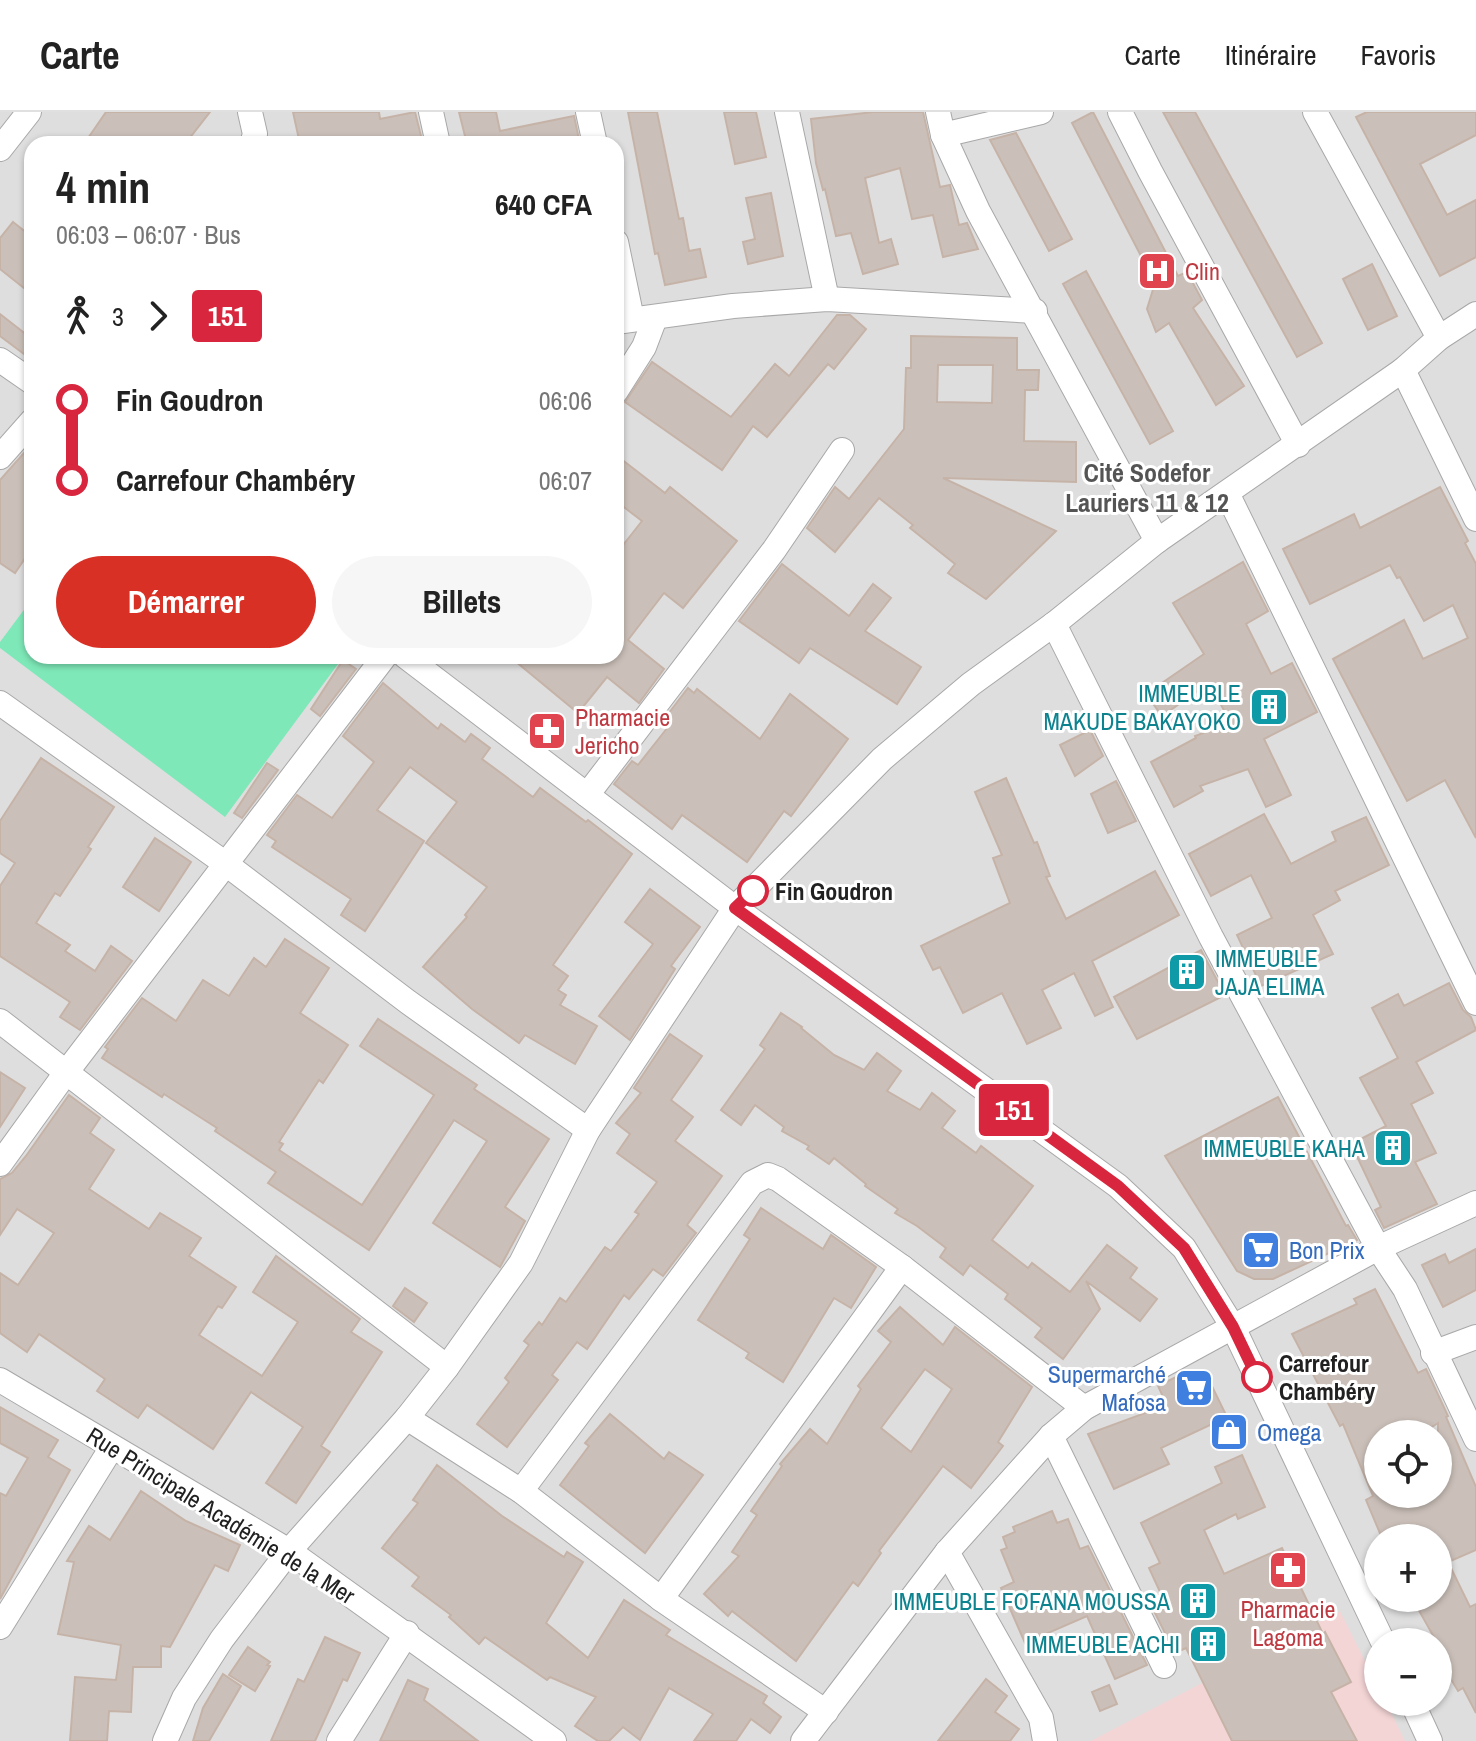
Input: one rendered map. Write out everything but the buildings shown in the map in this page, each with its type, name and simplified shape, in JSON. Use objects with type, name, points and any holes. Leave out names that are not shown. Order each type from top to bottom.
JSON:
[{"type":"street","points":[[0,149],[29,112]]},
{"type":"street","points":[[250,112],[254,136]]},
{"type":"street","points":[[431,112],[436,136]]},
{"type":"street","points":[[588,112],[593,136]]},
{"type":"street","points":[[787,112],[827,299]]},
{"type":"street","points":[[1041,112],[940,124],[978,211],[1035,311],[1157,541]]},
{"type":"street","points":[[1120,112],[1298,445]]},
{"type":"street","points":[[1315,112],[1439,338]]},
{"type":"street","points":[[624,275],[644,347],[624,378]]},
{"type":"street","points":[[635,320],[733,306],[827,299],[1035,311]]},
{"type":"street","points":[[165,1741],[184,1698],[222,1639],[289,1551],[407,1418],[521,1263],[588,1130],[735,908],[882,759],[971,684],[1054,624],[1157,541],[1298,445],[1403,370],[1439,338],[1476,314]]},
{"type":"street","points":[[0,360],[24,376]]},
{"type":"street","points":[[1403,370],[1476,519]]},
{"type":"street","points":[[0,457],[24,430]]},
{"type":"street","points":[[587,795],[774,550],[842,450]]},
{"type":"street","points":[[1227,493],[1476,1003]]},
{"type":"street","points":[[1054,624],[1211,937],[1378,1248],[1405,1289],[1476,1439]]},
{"type":"street","points":[[0,1164],[65,1074],[379,664]]},
{"type":"street","points":[[435,665],[587,795],[735,908],[1118,1186],[1184,1248],[1233,1327],[1376,1628]]},
{"type":"street","points":[[0,703],[226,864],[408,1002],[588,1130]]},
{"type":"street","points":[[0,1021],[447,1367]]},
{"type":"street","points":[[521,1491],[752,1183],[768,1175],[902,1267],[1084,1408]]},
{"type":"street","points":[[803,1741],[947,1552],[1051,1436],[1084,1408],[1378,1248],[1476,1203]]},
{"type":"street","points":[[661,1599],[902,1267]]},
{"type":"street","points":[[1433,1353],[1476,1337]]},
{"type":"street","name":"Rue Principale Académie de la Mer","points":[[0,1380],[289,1551],[554,1741]]},
{"type":"street","points":[[407,1418],[521,1491],[661,1599],[826,1712]]},
{"type":"street","points":[[1051,1436],[1164,1666]]},
{"type":"street","points":[[0,1627],[112,1447]]},
{"type":"street","points":[[947,1552],[1041,1718],[1045,1741]]},
{"type":"street","points":[[339,1741],[407,1633]]},
{"type":"street","points":[[1418,1716],[1430,1741]]},
{"type":"shaded area","points":[[0,112],[1476,112],[1476,1741],[0,1741]]},
{"type":"shaded area","points":[[1340,1611],[1364,1659],[1364,1716],[1393,1716],[1405,1741],[1091,1741]]},
{"type":"green space","points":[[24,610],[24,664],[338,664],[225,817],[0,648],[0,642]]},
{"type":"bus line","name":"151","points":[[753,891],[735,908],[1118,1186],[1184,1248],[1233,1327],[1257,1377]]},
{"type":"place","name":"Clin","points":[[1157,271]]},
{"type":"place","name":"IMMEUBLE MAKUDE BAKAYOKO","points":[[1269,707]]},
{"type":"place","name":"Pharmacie Jericho","points":[[547,731]]},
{"type":"place","name":"Fin Goudron","points":[[753,891]]},
{"type":"place","name":"IMMEUBLE JAJA ELIMA","points":[[1187,972]]},
{"type":"place","name":"IMMEUBLE KAHA","points":[[1393,1148]]},
{"type":"place","name":"Bon Prix","points":[[1261,1250]]},
{"type":"place","name":"Carrefour Chambéry","points":[[1257,1377]]},
{"type":"place","name":"Supermarché Mafosa","points":[[1194,1388]]},
{"type":"place","name":"Omega","points":[[1229,1432]]},
{"type":"place","name":"Pharmacie Lagoma","points":[[1288,1570]]},
{"type":"place","name":"IMMEUBLE FOFANA MOUSSA","points":[[1198,1601]]},
{"type":"place","name":"IMMEUBLE ACHI","points":[[1208,1644]]},
{"type":"district","name":"Cité Sodefor Lauriers 11 & 12","points":[[1147,487]]}]
